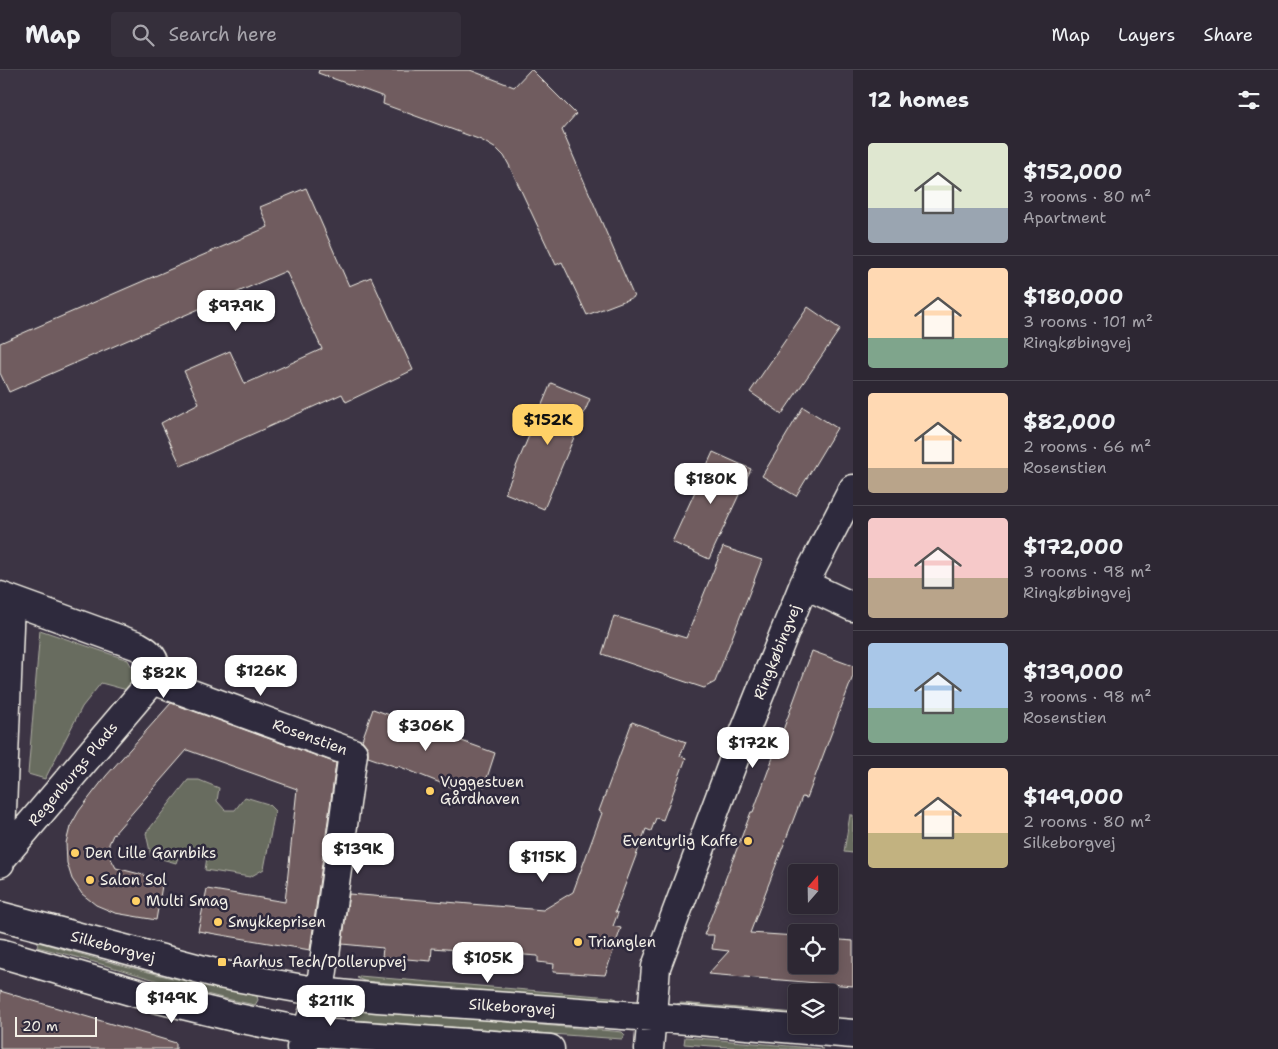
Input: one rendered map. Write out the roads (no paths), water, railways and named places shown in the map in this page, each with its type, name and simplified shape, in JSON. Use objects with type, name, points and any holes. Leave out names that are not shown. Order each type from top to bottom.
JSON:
[{"type":"street","name":"Ringkøbingvej","points":[[650,1049],[656,967],[739,746],[804,584],[853,489]]},
{"type":"street","points":[[804,584],[853,607]]},
{"type":"street","name":"Regenburgs Plads","points":[[5,598],[138,646],[148,651],[155,661],[156,670],[153,680],[0,861],[5,598]]},
{"type":"street","name":"Rosenstien","points":[[153,680],[354,753],[320,992],[304,1041]]},
{"type":"street","name":"Silkeborgvej","points":[[0,916],[219,974],[320,992],[853,1034]]},
{"type":"street","points":[[0,953],[158,999],[233,1018],[304,1041],[550,1049]]},
{"type":"place","name":"Vuggestuen Gårdhaven","points":[[430,791]]},
{"type":"place","name":"Eventyrlig Kaffe","points":[[748,841]]},
{"type":"place","name":"Den Lille Garnbiks","points":[[75,853]]},
{"type":"place","name":"Salon Sol","points":[[90,880]]},
{"type":"place","name":"Multi Smag","points":[[136,901]]},
{"type":"place","name":"Smykkeprisen","points":[[218,922]]},
{"type":"place","name":"Trianglen","points":[[578,942]]},
{"type":"place","name":"Aarhus Tech/Dollerupvej","points":[[222,962]]}]
